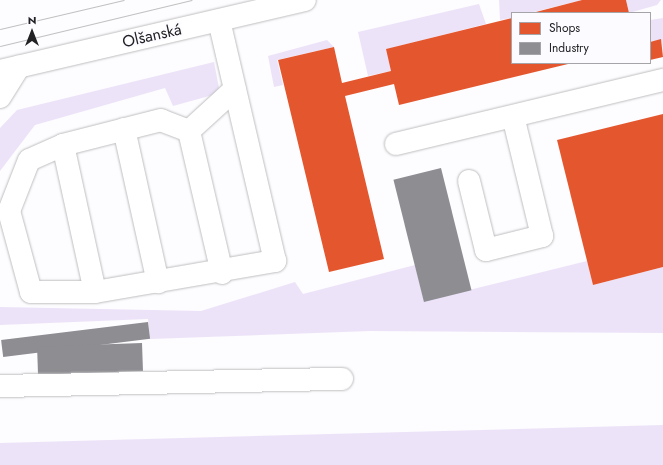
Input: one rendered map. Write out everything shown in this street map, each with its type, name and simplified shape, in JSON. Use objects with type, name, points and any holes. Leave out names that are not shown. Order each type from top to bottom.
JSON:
[{"type":"street","name":"Olšanská","points":[[9,69],[305,0]]},
{"type":"street","points":[[188,131],[161,120],[64,145],[29,160],[9,211],[31,292],[94,292],[222,273],[275,261],[219,20]]},
{"type":"street","points":[[0,97],[9,69]]},
{"type":"street","points":[[396,144],[663,80]]},
{"type":"street","points":[[188,131],[235,89]]},
{"type":"street","points":[[469,180],[486,250],[542,236],[513,116]]},
{"type":"street","points":[[124,129],[158,282]]},
{"type":"street","points":[[188,131],[222,273]]},
{"type":"street","points":[[64,145],[94,292]]},
{"type":"street","points":[[0,386],[342,379]]},
{"type":"shaded area","points":[[499,0],[582,0],[534,12],[511,12],[511,18],[500,20]]},
{"type":"shaded area","points":[[626,0],[661,0],[657,5],[629,12]]},
{"type":"shaded area","points":[[479,4],[486,24],[387,49],[391,71],[368,76],[358,32]]},
{"type":"shaded area","points":[[663,18],[663,49],[661,40],[651,42],[651,20]]},
{"type":"shaded area","points":[[327,40],[334,47],[277,60],[283,85],[274,87],[268,56]]},
{"type":"shaded area","points":[[214,62],[220,93],[173,106],[165,88],[35,125],[0,171],[0,128],[17,110]]},
{"type":"shaded area","points":[[587,261],[593,285],[663,267],[663,333],[370,331],[150,339],[148,319],[0,325],[0,307],[201,311],[295,282],[303,294],[415,265],[424,301]]},
{"type":"shaded area","points":[[663,425],[663,465],[0,465],[0,443]]},
{"type":"building: Shops","points":[[582,0],[626,0],[629,12],[536,12]]},
{"type":"building: Shops","points":[[511,18],[511,64],[568,64],[399,105],[394,84],[345,96],[384,259],[329,272],[278,60],[334,47],[342,83],[391,71],[386,49]]},
{"type":"building: Shops","points":[[661,39],[663,57],[651,60],[651,42]]},
{"type":"building: Shops","points":[[663,114],[663,267],[593,285],[557,140]]},
{"type":"building: Industry","points":[[441,168],[471,290],[424,302],[393,180]]},
{"type":"building: Industry","points":[[148,322],[150,339],[3,357],[1,340]]},
{"type":"building: Industry","points":[[142,343],[143,371],[38,375],[37,347]]},
{"type":"tram line","points":[[0,29],[124,0]]},
{"type":"tram line","points":[[0,46],[192,0]]}]
